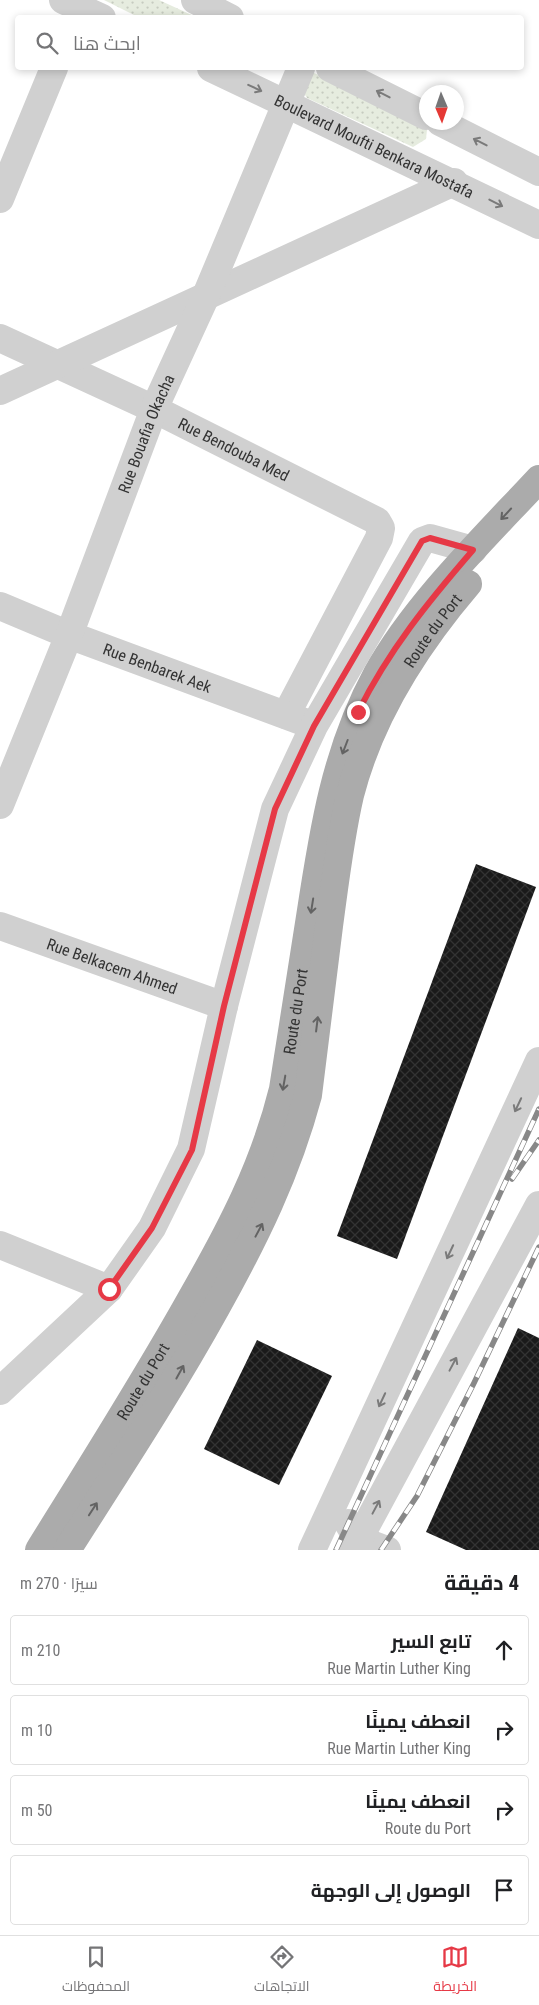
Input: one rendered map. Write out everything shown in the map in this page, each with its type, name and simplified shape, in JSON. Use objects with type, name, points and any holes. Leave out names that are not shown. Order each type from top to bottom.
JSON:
[{"type":"main road","name":"Route du Port","points":[[38,1550],[153,1368],[241,1210],[272,1133],[283,1089],[322,836],[342,756],[358,712],[378,672],[436,592],[539,479]]},
{"type":"main road","name":"Route du Port","points":[[67,1550],[174,1383],[251,1244],[282,1177],[308,1096],[340,841],[351,794],[376,725],[398,682],[452,602],[539,506]]},
{"type":"street","points":[[195,0],[224,15]]},
{"type":"street","points":[[0,198],[53,70]]},
{"type":"street","name":"Boulevard Moufti Benkara Mostafa","points":[[214,70],[454,182],[539,225]]},
{"type":"street","name":"Rue Bouafia Okacha","points":[[0,805],[69,635],[154,409],[205,298],[285,102],[300,70]]},
{"type":"street","points":[[334,70],[419,112]]},
{"type":"street","points":[[456,130],[539,172]]},
{"type":"street","points":[[0,391],[454,182]]},
{"type":"street","name":"Rue Bendouba Med","points":[[0,338],[154,409],[377,521],[381,528],[379,538],[286,715]]},
{"type":"street","points":[[0,1391],[109,1289],[152,1228],[192,1150],[224,1006],[275,809],[314,726],[422,541],[430,538],[473,550]]},
{"type":"street","name":"Rue Benbarek Aek","points":[[0,606],[69,635],[314,726]]},
{"type":"street","name":"Rue Belkacem Ahmed","points":[[0,926],[224,1006]]},
{"type":"street","points":[[312,1550],[539,1061]]},
{"type":"street","points":[[356,1544],[539,1205]]},
{"type":"street","points":[[0,1245],[109,1289]]},
{"type":"street","points":[[328,1515],[348,1523],[356,1544]]},
{"type":"street","points":[[356,1544],[387,1550]]},
{"type":"shaded area","points":[[104,0],[159,0],[192,15],[134,15]]},
{"type":"shaded area","points":[[314,73],[419,120],[419,130],[427,130],[426,139],[413,147],[307,98],[301,89],[303,79]]},
{"type":"building","points":[[476,864],[536,887],[397,1259],[337,1236]]},
{"type":"building","points":[[518,1328],[539,1338],[539,1550],[466,1550],[426,1532]]},
{"type":"building","points":[[257,1340],[332,1376],[279,1485],[204,1449]]},
{"type":"railway","points":[[336,1550],[539,1109]]},
{"type":"railway","points":[[512,1179],[539,1140]]},
{"type":"railway","points":[[381,1550],[417,1496],[539,1247]]},
{"type":"route","points":[[109,1289],[152,1228],[192,1150],[224,1006],[275,809],[314,726],[422,541],[430,538],[473,550],[436,592],[401,638],[378,672],[358,712]]}]
